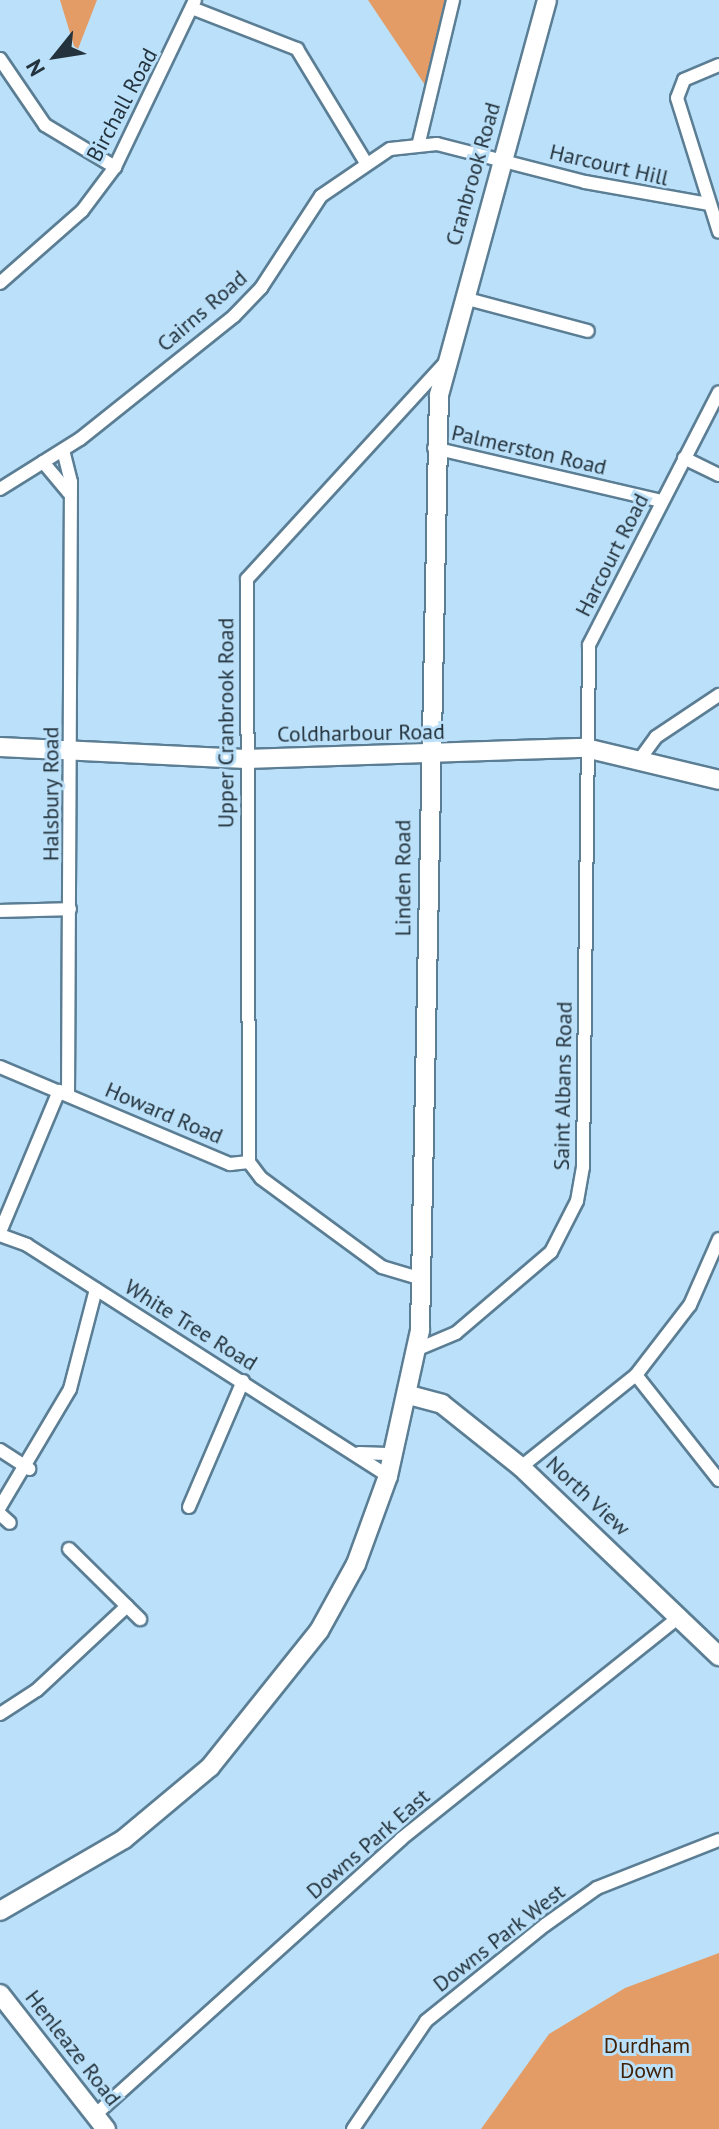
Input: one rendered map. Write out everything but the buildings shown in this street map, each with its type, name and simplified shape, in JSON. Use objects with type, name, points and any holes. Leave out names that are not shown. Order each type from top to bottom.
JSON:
[{"type":"main road","name":"Cranbrook Road","points":[[446,362],[547,0]]},
{"type":"main road","name":"Linden Road","points":[[0,1922],[7,1909],[139,1827],[210,1767],[283,1684],[350,1578],[388,1476],[418,1349],[422,1279],[434,448],[446,362]]},
{"type":"main road","name":"Coldharbour Road","points":[[0,747],[246,759],[586,748],[719,780]]},
{"type":"main road","name":"North View","points":[[409,1395],[442,1404],[521,1467],[719,1656]]},
{"type":"main road","name":"Henleaze Road","points":[[1,1994],[101,2122]]},
{"type":"street","points":[[453,0],[419,142],[501,159]]},
{"type":"street","points":[[194,4],[297,49],[366,163]]},
{"type":"street","name":"Birchall Road","points":[[0,283],[82,211],[115,167],[194,4]]},
{"type":"street","points":[[0,59],[45,125],[115,167]]},
{"type":"street","points":[[719,65],[684,80],[677,98],[719,232]]},
{"type":"street","name":"Cairns Road","points":[[0,489],[63,450],[234,316],[261,288],[321,196],[366,163],[419,142]]},
{"type":"street","name":"Harcourt Hill","points":[[501,159],[708,204]]},
{"type":"street","points":[[464,298],[588,331]]},
{"type":"street","name":"Upper Cranbrook Road","points":[[249,1162],[246,759],[249,572],[446,362]]},
{"type":"street","name":"Harcourt Road","points":[[586,748],[589,645],[719,392]]},
{"type":"street","name":"Palmerston Road","points":[[434,448],[661,501]]},
{"type":"street","name":"Halsbury Road","points":[[63,450],[69,493],[71,750],[70,909],[63,1093]]},
{"type":"street","points":[[684,458],[719,475]]},
{"type":"street","points":[[43,462],[69,493]]},
{"type":"street","points":[[640,759],[656,737],[719,695]]},
{"type":"street","name":"Saint Albans Road","points":[[418,1349],[456,1333],[551,1252],[582,1185],[586,748]]},
{"type":"street","points":[[0,911],[70,909]]},
{"type":"street","name":"Howard Road","points":[[0,1067],[230,1164],[249,1162]]},
{"type":"street","points":[[0,1233],[63,1093]]},
{"type":"street","points":[[249,1162],[261,1178],[382,1267],[422,1279]]},
{"type":"street","name":"White Tree Road","points":[[0,1233],[96,1289],[359,1453],[388,1476]]},
{"type":"street","points":[[521,1467],[636,1375],[707,1274],[719,1239]]},
{"type":"street","points":[[707,1274],[719,1281]]},
{"type":"street","points":[[0,1507],[29,1469],[70,1389],[96,1289]]},
{"type":"street","points":[[636,1375],[719,1480]]},
{"type":"street","points":[[189,1507],[243,1381]]},
{"type":"street","points":[[0,1450],[29,1469]]},
{"type":"street","points":[[359,1453],[394,1454]]},
{"type":"street","points":[[69,1549],[140,1619]]},
{"type":"street","points":[[0,1714],[37,1690],[127,1606]]},
{"type":"street","name":"Downs Park East","points":[[101,2122],[401,1839],[679,1617]]},
{"type":"street","name":"Downs Park West","points":[[353,2129],[426,2021],[545,1925],[597,1888],[719,1840]]},
{"type":"green space","points":[[60,0],[97,0],[78,49],[74,46]]},
{"type":"green space","points":[[368,0],[448,0],[427,88]]},
{"type":"green space","name":"Durdham Down","points":[[719,1953],[719,2129],[481,2129],[549,2034],[625,1988]]}]
